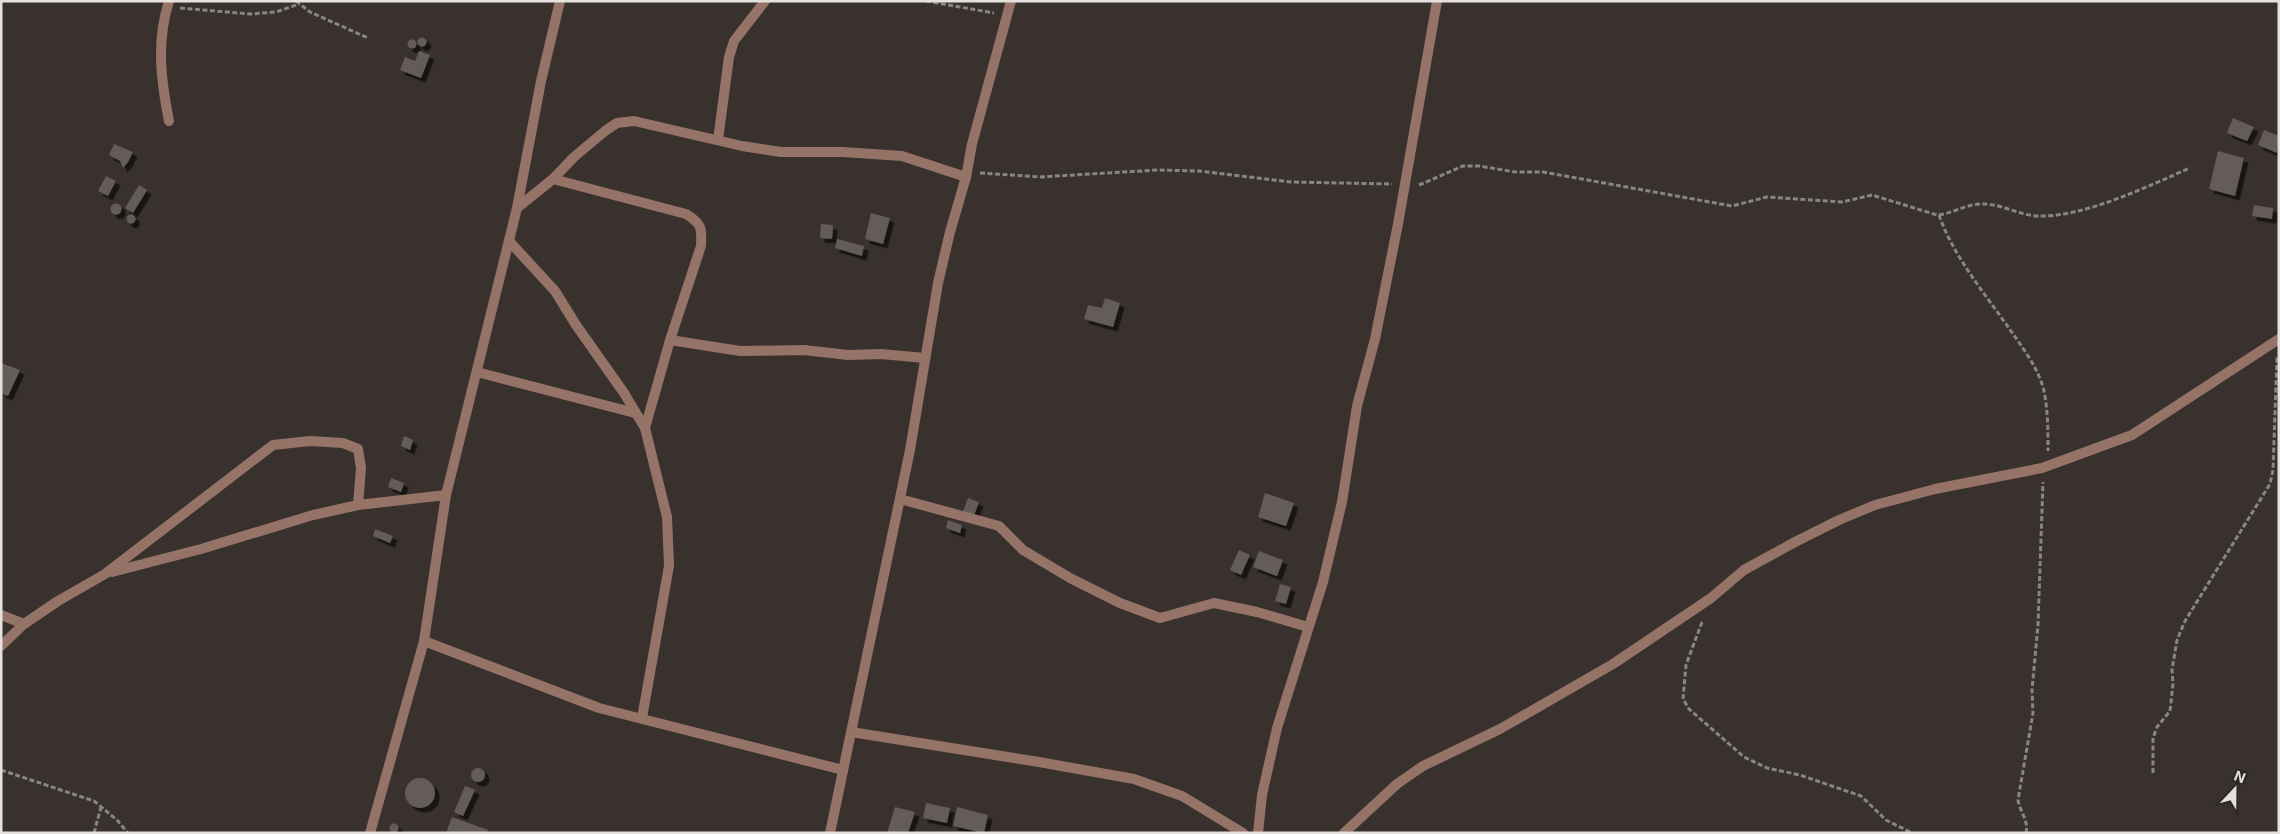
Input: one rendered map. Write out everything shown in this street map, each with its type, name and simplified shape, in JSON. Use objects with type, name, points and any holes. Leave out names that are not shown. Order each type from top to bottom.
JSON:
[{"type":"street","points":[[370,833],[424,641],[446,495],[517,208],[560,1]]},
{"type":"street","points":[[718,140],[729,57],[734,41],[765,1]]},
{"type":"street","points":[[830,833],[900,499],[950,232],[1011,1]]},
{"type":"street","points":[[1258,833],[1262,795],[1277,728],[1323,582],[1342,502],[1357,406],[1375,338],[1405,188],[1437,1]]},
{"type":"street","points":[[168,4],[163,30],[161,78],[169,121]]},
{"type":"street","points":[[517,208],[553,180],[574,157],[605,131],[617,123],[634,121],[780,152],[842,152],[902,156],[966,175]]},
{"type":"street","points":[[553,180],[686,214],[697,221],[702,231],[701,246],[670,340],[645,428]]},
{"type":"street","points":[[509,241],[555,291],[624,393],[645,428],[667,517],[669,566],[642,718]]},
{"type":"street","points":[[670,340],[740,351],[784,350],[925,358]]},
{"type":"street","points":[[1344,833],[1397,784],[1423,766],[1500,729],[1613,664],[1711,598],[1744,570],[1839,520],[1875,505],[1935,489],[2045,467],[2132,435],[2278,340]]},
{"type":"street","points":[[477,372],[635,413]]},
{"type":"street","points":[[1,646],[24,624],[58,601],[105,574],[267,449],[281,443],[310,441],[343,443],[358,449],[361,468],[358,505]]},
{"type":"street","points":[[105,574],[358,505],[446,495]]},
{"type":"street","points":[[900,499],[999,526],[1023,550],[1070,578],[1120,603],[1160,618],[1175,615],[1204,604],[1214,603],[1256,612],[1308,627]]},
{"type":"street","points":[[1,615],[24,624]]},
{"type":"street","points":[[424,641],[600,708],[843,770]]},
{"type":"street","points":[[851,732],[1134,779],[1182,796],[1243,833]]},
{"type":"path","points":[[926,1],[1007,16]]},
{"type":"path","points":[[168,4],[250,14],[276,12],[297,3],[340,27],[368,38]]},
{"type":"path","points":[[966,175],[1040,177],[1141,171],[1199,171],[1291,182],[1405,188],[1462,166],[1472,165],[1515,172],[1543,172],[1732,206],[1767,197],[1842,202],[1872,195],[1939,215],[1946,215],[1977,204],[1990,204],[2036,216],[2057,215],[2098,204],[2190,168]]},
{"type":"path","points":[[1939,215],[1944,230],[2035,369],[2044,389],[2047,412],[2040,575],[2032,690],[2033,713],[2018,800],[2026,823],[2026,833]]},
{"type":"path","points":[[2153,773],[2153,738],[2157,727],[2170,711],[2173,684],[2172,670],[2177,640],[2185,621],[2263,499],[2270,484],[2273,470],[2278,340]]},
{"type":"path","points":[[2273,470],[2279,473]]},
{"type":"path","points":[[1711,598],[1686,665],[1683,699],[1689,709],[1744,757],[1767,768],[1800,776],[1861,796],[1886,820],[1912,833]]},
{"type":"path","points":[[1,770],[94,801],[128,833]]},
{"type":"path","points":[[94,833],[101,807]]},
{"type":"building","points":[[422,37],[427,42],[422,47],[417,42]]},
{"type":"building","points":[[412,39],[417,44],[412,49],[407,44]]},
{"type":"building","points":[[419,51],[430,55],[421,78],[400,70],[405,57],[415,61]]},
{"type":"building","points":[[2233,118],[2254,127],[2247,141],[2227,133]]},
{"type":"building","points":[[2264,130],[2279,136],[2277,153],[2258,145]]},
{"type":"building","points":[[114,144],[133,152],[123,168],[120,161],[109,155]]},
{"type":"building","points":[[2218,151],[2244,158],[2235,196],[2209,189]]},
{"type":"building","points":[[106,176],[116,181],[108,196],[98,191]]},
{"type":"building","points":[[139,185],[147,190],[133,213],[125,208]]},
{"type":"building","points":[[116,203],[122,209],[116,215],[110,209]]},
{"type":"building","points":[[2254,205],[2273,208],[2272,219],[2252,216]]},
{"type":"building","points":[[871,213],[890,218],[883,244],[865,239]]},
{"type":"building","points":[[131,215],[135,219],[131,223],[127,219]]},
{"type":"building","points":[[821,224],[833,225],[832,239],[820,238]]},
{"type":"building","points":[[837,239],[864,246],[862,256],[835,248]]},
{"type":"building","points":[[1105,298],[1120,303],[1113,327],[1084,319],[1088,305],[1102,308]]},
{"type":"building","points":[[1,363],[20,370],[8,396],[1,393]]},
{"type":"building","points":[[404,436],[413,440],[410,450],[401,446]]},
{"type":"building","points":[[391,478],[404,483],[401,492],[388,487]]},
{"type":"building","points":[[1265,493],[1294,503],[1286,526],[1258,517]]},
{"type":"building","points":[[968,498],[979,502],[973,518],[962,514]]},
{"type":"building","points":[[948,520],[962,525],[960,533],[946,528]]},
{"type":"building","points":[[375,529],[393,536],[390,543],[373,536]]},
{"type":"building","points":[[1239,550],[1250,555],[1241,575],[1230,570]]},
{"type":"building","points":[[1259,551],[1283,560],[1277,576],[1253,567]]},
{"type":"building","points":[[1280,584],[1291,587],[1286,604],[1275,601]]},
{"type":"building","points":[[478,768],[483,770],[485,775],[483,780],[478,782],[473,780],[471,775],[473,770]]},
{"type":"building","points":[[420,778],[431,782],[435,793],[431,804],[420,808],[409,804],[405,793],[409,782]]},
{"type":"building","points":[[465,786],[475,790],[463,816],[454,812]]},
{"type":"building","points":[[926,803],[950,808],[947,823],[923,818]]},
{"type":"building","points":[[895,807],[915,812],[908,833],[887,833]]},
{"type":"building","points":[[957,807],[988,815],[984,833],[953,826]]},
{"type":"building","points":[[452,817],[488,830],[487,833],[446,833]]},
{"type":"building","points":[[394,824],[398,828],[394,832],[390,828]]}]
